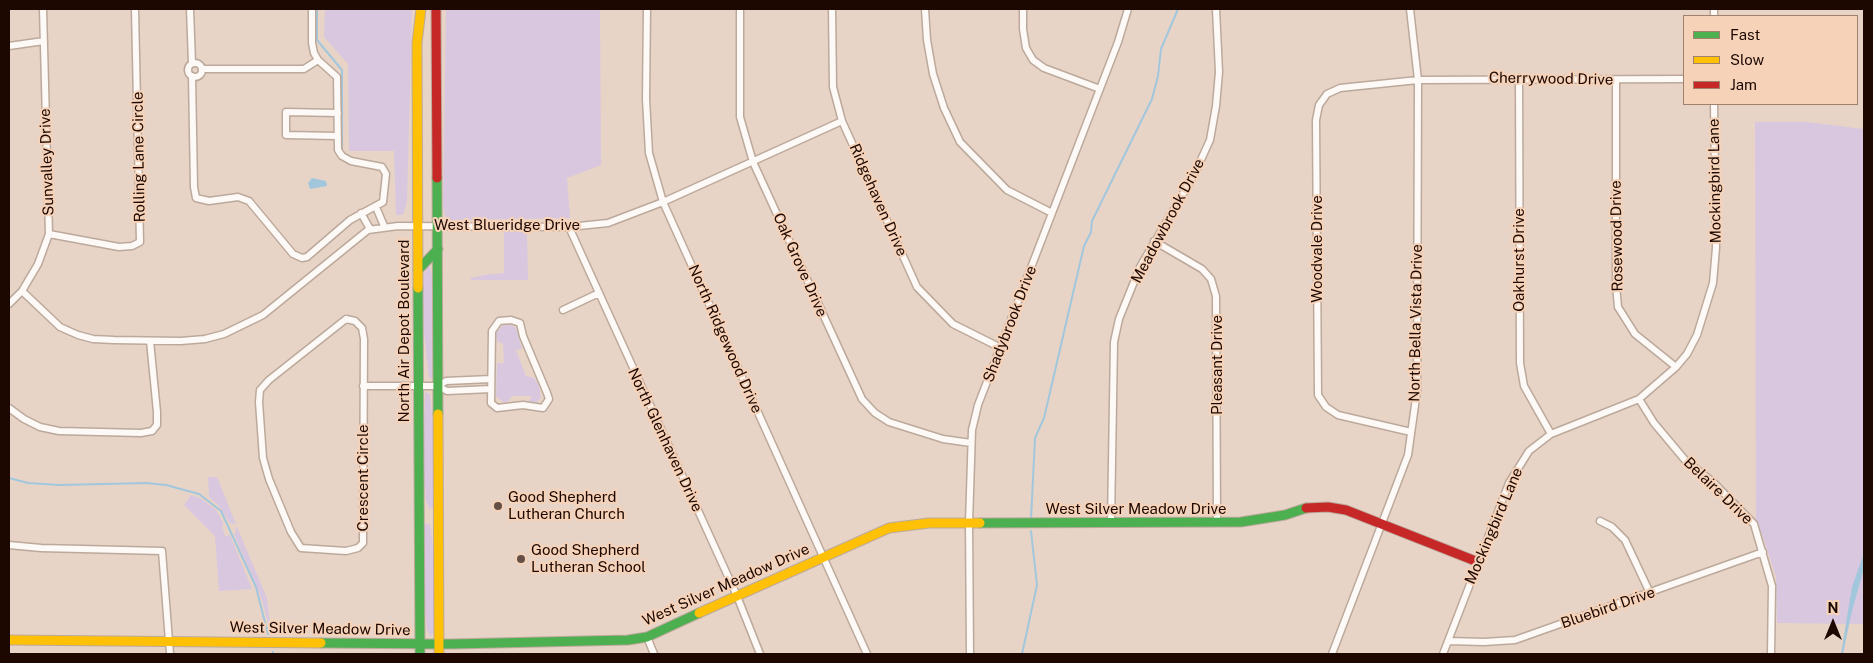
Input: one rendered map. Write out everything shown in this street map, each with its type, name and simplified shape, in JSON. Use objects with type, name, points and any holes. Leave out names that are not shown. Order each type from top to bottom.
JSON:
[{"type":"street","name":"Sunvalley Drive","points":[[9,304],[22,291],[38,264],[49,234],[43,9]]},
{"type":"street","name":"Rolling Lane Circle","points":[[49,234],[120,247],[132,246],[140,242],[135,9]]},
{"type":"street","points":[[190,9],[192,63],[188,69],[192,76],[194,186],[196,198],[209,200],[238,197],[249,201],[293,254],[302,258],[307,257],[350,220],[383,202],[386,174],[382,167],[351,161],[342,156],[338,150],[337,78],[318,60],[312,43],[312,9]]},
{"type":"street","name":"North Air Depot Boulevard","points":[[420,9],[417,43],[420,654]]},
{"type":"street","points":[[436,9],[439,654]]},
{"type":"street","name":"North Ridgewood Drive","points":[[647,9],[646,99],[649,153],[663,202],[867,654]]},
{"type":"street","name":"Oak Grove Drive","points":[[740,9],[740,117],[753,162],[862,399],[876,413],[889,422],[943,439],[971,443]]},
{"type":"street","name":"Ridgehaven Drive","points":[[832,9],[833,87],[842,121],[917,286],[953,324],[1001,348]]},
{"type":"street","points":[[925,9],[927,40],[933,74],[944,108],[960,142],[1007,190],[1052,213]]},
{"type":"street","points":[[1023,9],[1023,29],[1026,48],[1033,60],[1044,68],[1100,89]]},
{"type":"street","name":"Shadybrook Drive","points":[[970,654],[969,523],[971,443],[978,405],[1100,89],[1128,9]]},
{"type":"street","name":"Meadowbrook Drive","points":[[1111,522],[1114,342],[1119,319],[1140,267],[1194,175],[1210,140],[1220,72],[1216,9]]},
{"type":"street","name":"North Bella Vista Drive","points":[[1332,654],[1408,455],[1417,391],[1418,80],[1410,9]]},
{"type":"street","points":[[9,46],[44,42]]},
{"type":"street","points":[[417,43],[437,43]]},
{"type":"street","points":[[202,69],[304,69],[318,60]]},
{"type":"street","points":[[192,63],[198,63],[202,69]]},
{"type":"street","points":[[192,76],[200,75],[202,69]]},
{"type":"street","name":"Cherrywood Drive","points":[[1418,80],[1518,78],[1683,79]]},
{"type":"street","name":"Oakhurst Drive","points":[[1518,78],[1520,363],[1524,386],[1551,434]]},
{"type":"street","name":"Woodvale Drive","points":[[1411,432],[1338,415],[1326,407],[1318,395],[1316,120],[1320,105],[1328,94],[1340,88],[1418,80]]},
{"type":"street","name":"Rosewood Drive","points":[[1616,80],[1616,285],[1618,307],[1635,334],[1676,366]]},
{"type":"street","name":"Mockingbird Lane","points":[[1443,654],[1509,483],[1518,465],[1529,451],[1551,434],[1639,399],[1687,354],[1697,335],[1713,283],[1716,248],[1714,105]]},
{"type":"street","points":[[338,113],[286,112],[286,135],[338,136]]},
{"type":"street","name":"West Blueridge Drive","points":[[22,291],[60,327],[93,339],[150,341],[205,339],[244,326],[282,301],[351,242],[370,229],[384,226],[569,226],[608,223],[663,202],[842,121]]},
{"type":"street","points":[[376,207],[384,226]]},
{"type":"street","points":[[361,214],[370,229]]},
{"type":"street","name":"North Glenhaven Drive","points":[[569,226],[737,596],[760,654]]},
{"type":"street","name":"Pleasant Drive","points":[[1154,241],[1202,268],[1211,279],[1216,296],[1217,522]]},
{"type":"street","points":[[418,270],[438,249]]},
{"type":"street","points":[[563,310],[599,293]]},
{"type":"street","name":"Crescent Circle","points":[[346,319],[355,321],[362,328],[364,339],[363,386],[363,543],[358,548],[346,551],[301,548],[291,532],[269,479],[264,458],[259,402],[260,390],[269,380],[346,319]]},
{"type":"street","points":[[517,320],[522,328],[523,336],[547,393],[547,404],[543,408],[523,405],[497,408],[491,403],[491,388],[492,331],[499,321],[517,320]]},
{"type":"street","points":[[9,408],[24,420],[40,427],[59,431],[141,433],[152,431],[157,425],[157,412],[150,341]]},
{"type":"street","points":[[438,386],[446,381],[491,379]]},
{"type":"street","points":[[363,386],[438,386],[447,391],[491,388]]},
{"type":"street","name":"Belaire Drive","points":[[1639,399],[1654,423],[1685,460],[1713,482],[1754,524],[1772,586],[1771,654]]},
{"type":"street","name":"West Silver Meadow Drive","points":[[9,640],[439,644],[575,643],[628,640],[647,637],[889,528],[929,523],[1217,522],[1262,520],[1306,508],[1328,507],[1346,510],[1382,526],[1478,562]]},
{"type":"street","points":[[419,516],[438,516]]},
{"type":"street","points":[[1600,521],[1612,527],[1625,540],[1650,593]]},
{"type":"street","points":[[9,545],[41,548],[162,551],[170,654]]},
{"type":"street","name":"Bluebird Drive","points":[[1449,641],[1484,642],[1515,640],[1763,552]]},
{"type":"street","points":[[647,637],[654,654]]},
{"type":"shaded area","points":[[325,9],[412,9],[407,202],[403,215],[396,215],[394,151],[349,151],[348,64],[324,37]]},
{"type":"shaded area","points":[[446,9],[600,9],[601,165],[567,178],[570,218],[450,220],[445,216],[443,205]]},
{"type":"shaded area","points":[[1755,122],[1806,122],[1864,129],[1864,624],[1777,623],[1776,577],[1756,522]]},
{"type":"shaded area","points":[[504,230],[527,230],[528,280],[471,280],[471,278],[484,275],[504,273]]},
{"type":"shaded area","points":[[429,264],[433,278],[434,372],[432,378],[429,378],[424,333],[422,278]]},
{"type":"shaded area","points":[[503,325],[511,325],[516,328],[522,349],[516,350],[526,376],[534,378],[539,386],[541,398],[535,403],[528,403],[532,396],[512,396],[508,402],[503,402],[496,396],[497,363],[504,363],[503,344],[497,341],[496,333]]},
{"type":"shaded area","points":[[425,392],[430,394],[434,437],[434,505],[430,510],[426,501],[423,465]]},
{"type":"shaded area","points":[[208,477],[217,477],[236,524],[230,523],[218,505],[209,497]]},
{"type":"shaded area","points":[[191,495],[200,498],[216,510],[224,524],[222,525],[225,536],[230,535],[252,589],[219,591],[215,536],[184,505]]},
{"type":"shaded area","points":[[426,523],[430,525],[431,529],[434,561],[434,630],[431,637],[427,630],[424,596],[423,528]]},
{"type":"shaded area","points":[[237,527],[267,598],[271,635],[262,600],[234,534]]},
{"type":"water","points":[[312,178],[326,181],[327,186],[310,189],[308,183]]},
{"type":"water","points":[[1864,553],[1864,568],[1843,654],[1841,654],[1852,587]]},
{"type":"waterway","points":[[317,9],[317,40],[342,70],[342,151]]},
{"type":"waterway","points":[[1031,519],[1035,438],[1044,418],[1084,246],[1091,232],[1092,221],[1152,99],[1158,76],[1161,49],[1178,9]]},
{"type":"waterway","points":[[9,478],[28,483],[59,485],[147,483],[166,485],[199,494],[221,511],[256,587],[268,634]]},
{"type":"waterway","points":[[1022,654],[1037,585],[1031,531]]},
{"type":"traffic: fast","points":[[437,178],[438,414]]},
{"type":"traffic: fast","points":[[418,270],[438,249]]},
{"type":"traffic: fast","points":[[418,288],[420,654]]},
{"type":"traffic: fast","points":[[980,523],[1241,522],[1285,515],[1306,508]]},
{"type":"traffic: fast","points":[[321,643],[452,644],[628,640],[647,637],[699,613]]},
{"type":"traffic: slow","points":[[418,288],[417,43],[421,9]]},
{"type":"traffic: slow","points":[[438,414],[439,654]]},
{"type":"traffic: slow","points":[[699,613],[889,528],[929,523],[980,523]]},
{"type":"traffic: slow","points":[[9,640],[321,643]]},
{"type":"traffic: jam","points":[[436,9],[437,178]]},
{"type":"traffic: jam","points":[[1306,508],[1328,507],[1346,510],[1478,562]]},
{"type":"place","name":"Good Shepherd Lutheran Church","points":[[498,506]]},
{"type":"place","name":"Good Shepherd Lutheran School","points":[[521,559]]}]
